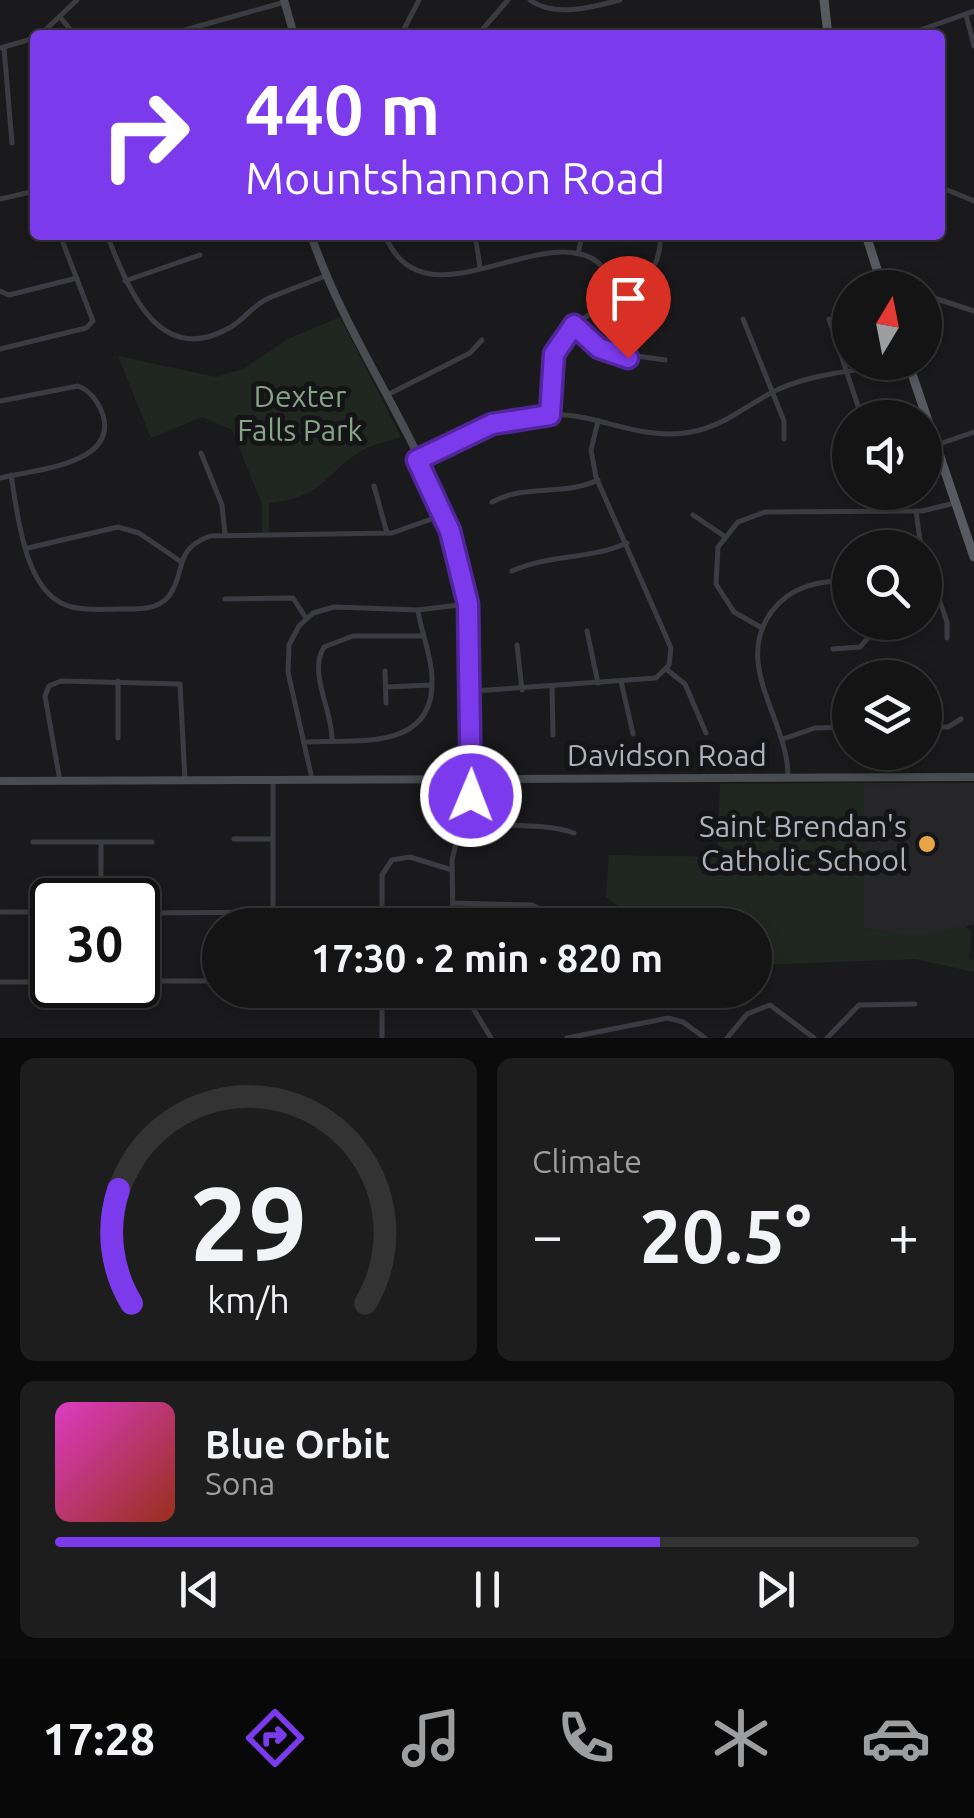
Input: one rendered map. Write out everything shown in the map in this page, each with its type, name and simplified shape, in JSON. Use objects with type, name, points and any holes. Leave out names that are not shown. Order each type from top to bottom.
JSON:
[{"type":"main road","points":[[824,0],[827,30]]},
{"type":"main road","points":[[285,1],[293,30]]},
{"type":"main road","points":[[314,240],[325,276],[444,515],[468,604],[472,779]]},
{"type":"main road","points":[[868,240],[877,270]]},
{"type":"main road","points":[[942,463],[974,557]]},
{"type":"main road","name":"Davidson Road","points":[[0,781],[974,777]]},
{"type":"street","points":[[46,30],[77,0]]},
{"type":"street","points":[[404,30],[419,0]]},
{"type":"street","points":[[482,30],[508,0]]},
{"type":"street","points":[[530,0],[544,8],[620,0]]},
{"type":"street","points":[[185,30],[285,1]]},
{"type":"street","points":[[920,30],[974,11]]},
{"type":"street","points":[[966,13],[974,46]]},
{"type":"street","points":[[60,18],[71,30]]},
{"type":"street","points":[[12,144],[2,48],[30,39]]},
{"type":"street","points":[[945,190],[974,201]]},
{"type":"street","points":[[0,199],[30,193]]},
{"type":"street","points":[[0,349],[86,328],[92,316],[62,240]]},
{"type":"street","points":[[109,240],[137,305],[153,322],[172,332],[197,337],[230,328],[259,304],[325,276]]},
{"type":"street","points":[[388,240],[396,256],[415,271],[440,274],[578,254],[602,265],[622,295]]},
{"type":"street","points":[[477,240],[480,267]]},
{"type":"street","points":[[578,254],[581,240]]},
{"type":"street","points":[[550,415],[554,354],[574,325],[652,271],[659,240]]},
{"type":"street","points":[[125,281],[200,255]]},
{"type":"street","points":[[0,292],[9,295],[77,278]]},
{"type":"street","points":[[942,301],[974,311]]},
{"type":"street","points":[[743,319],[784,422],[784,439]]},
{"type":"street","points":[[829,320],[832,329]]},
{"type":"street","points":[[574,325],[608,352],[665,360]]},
{"type":"street","points":[[385,396],[470,354],[482,340]]},
{"type":"street","points":[[417,460],[492,424],[550,415],[598,421],[642,434],[684,434],[718,425],[772,392],[832,378]]},
{"type":"street","points":[[0,401],[70,385],[84,388],[97,402],[105,424],[97,448],[82,457],[0,478]]},
{"type":"street","points":[[472,691],[651,678],[666,670],[671,648],[598,480],[592,450],[598,421]]},
{"type":"street","points":[[942,443],[974,432]]},
{"type":"street","points":[[201,453],[222,505],[225,534]]},
{"type":"street","points":[[12,475],[28,548],[47,594],[81,608],[148,608],[171,592],[180,561],[200,540],[225,534],[387,533],[444,515]]},
{"type":"street","points":[[492,502],[522,489],[566,490],[598,480]]},
{"type":"street","points":[[374,486],[387,533]]},
{"type":"street","points":[[762,628],[734,612],[719,591],[714,560],[724,536],[738,522],[764,512],[916,511],[955,503]]},
{"type":"street","points":[[916,511],[919,530]]},
{"type":"street","points":[[693,515],[724,536]]},
{"type":"street","points":[[28,548],[118,527],[139,532],[180,561]]},
{"type":"street","points":[[512,571],[542,560],[592,557],[627,543]]},
{"type":"street","points":[[788,778],[783,738],[756,666],[762,628],[791,593],[818,582],[832,581]]},
{"type":"street","points":[[225,598],[293,598],[306,618]]},
{"type":"street","points":[[312,779],[287,655],[293,635],[306,618],[346,606],[418,610],[468,604]]},
{"type":"street","points":[[305,742],[381,740],[405,734],[427,709],[432,685],[418,610]]},
{"type":"street","points":[[942,610],[947,638]]},
{"type":"street","points":[[587,631],[598,683]]},
{"type":"street","points":[[332,740],[330,707],[317,668],[324,647],[353,636],[422,636]]},
{"type":"street","points":[[833,648],[860,647],[866,640]]},
{"type":"street","points":[[516,645],[522,690]]},
{"type":"street","points":[[666,670],[686,684],[706,733]]},
{"type":"street","points":[[385,671],[386,703]]},
{"type":"street","points":[[60,781],[47,690],[61,681],[172,682],[182,686],[185,780]]},
{"type":"street","points":[[118,681],[118,738]]},
{"type":"street","points":[[621,681],[633,734]]},
{"type":"street","points":[[386,687],[432,685]]},
{"type":"street","points":[[552,687],[553,735]]},
{"type":"street","points":[[942,727],[961,720]]},
{"type":"street","points":[[783,738],[815,728],[832,728]]},
{"type":"street","points":[[272,908],[273,779]]},
{"type":"street","points":[[453,908],[452,870],[472,779]]},
{"type":"street","points":[[464,818],[495,827],[554,828],[574,833]]},
{"type":"street","points":[[234,839],[272,838]]},
{"type":"street","points":[[33,842],[152,842]]},
{"type":"street","points":[[100,878],[101,843]]},
{"type":"street","points":[[382,908],[382,880],[389,863],[410,856],[452,870]]},
{"type":"street","points":[[453,903],[538,908]]},
{"type":"street","points":[[0,912],[30,912]]},
{"type":"street","points":[[160,913],[202,913]]},
{"type":"street","points":[[0,982],[30,982]]},
{"type":"street","points":[[160,982],[202,982]]},
{"type":"street","points":[[827,1038],[859,1006],[915,1004]]},
{"type":"street","points":[[727,1038],[747,1014],[770,1006],[814,1038]]},
{"type":"street","points":[[382,1008],[382,1038]]},
{"type":"street","points":[[472,1008],[488,1035],[476,1037]]},
{"type":"street","points":[[567,1038],[668,1018],[682,1022],[705,1038]]},
{"type":"street","points":[[607,1028],[608,1038]]},
{"type":"shaded area","points":[[864,783],[974,783],[974,924],[935,936],[911,937],[864,928]]},
{"type":"green space","name":"Dexter Falls Park","points":[[340,317],[401,437],[363,450],[314,490],[269,503],[269,532],[262,532],[262,504],[232,430],[202,417],[151,438],[118,356],[216,377],[243,369],[288,339]]},
{"type":"green space","points":[[864,783],[864,928],[915,935],[965,924],[971,933],[969,959],[974,960],[974,972],[916,959],[772,964],[772,908],[621,908],[606,897],[609,855],[717,857],[720,784]]},
{"type":"place","name":"Saint Brendan's Catholic School","points":[[927,844]]},
{"type":"route","points":[[471,796],[472,656],[468,604],[450,531],[417,460],[492,424],[550,415],[554,354],[574,325],[599,348],[628,358]]}]
